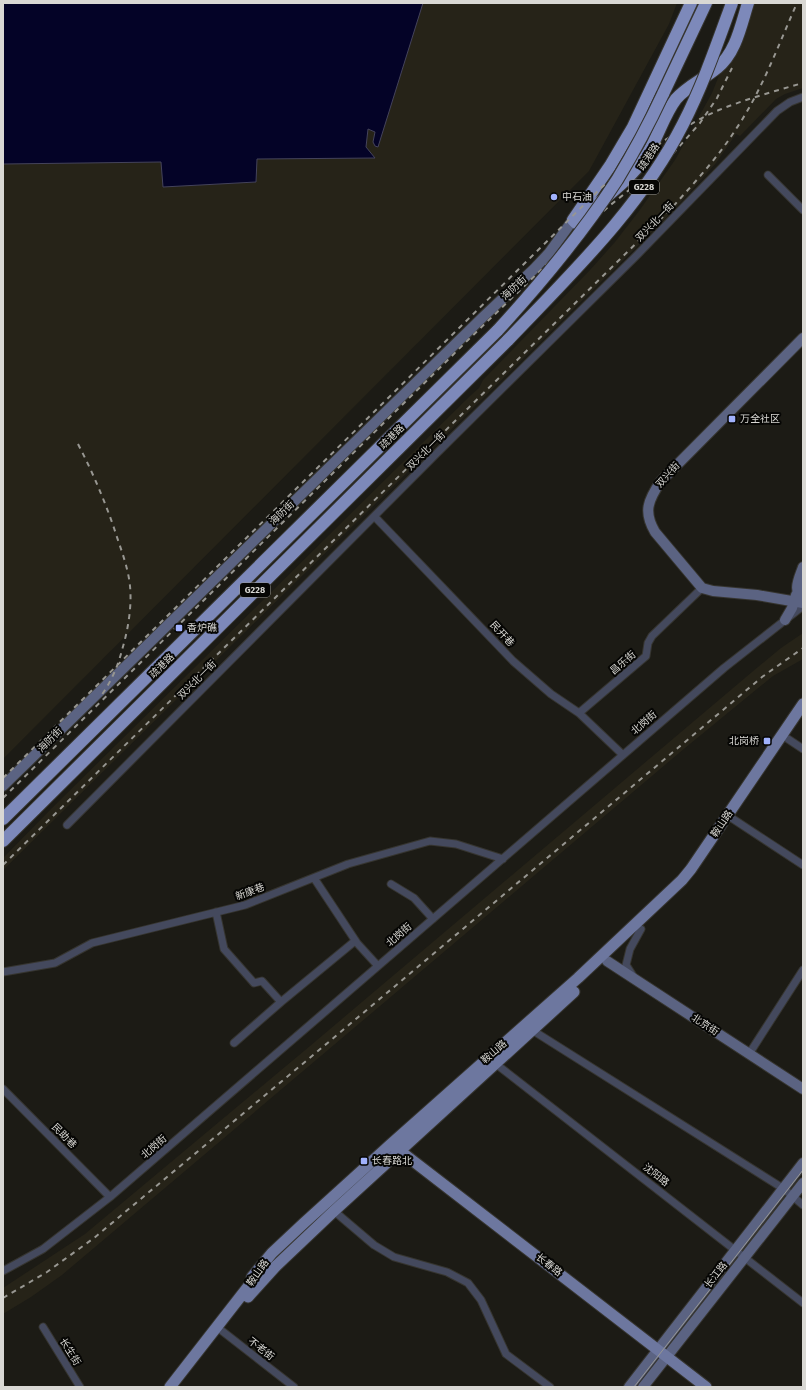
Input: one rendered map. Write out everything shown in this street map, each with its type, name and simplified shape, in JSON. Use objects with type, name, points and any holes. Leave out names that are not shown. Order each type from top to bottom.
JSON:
[{"type":"highway","points":[[591,203],[595,189],[633,127],[691,3]]},
{"type":"highway","name":"疏港路","points":[[3,819],[498,330],[548,274],[596,210],[634,152],[706,3]]},
{"type":"highway","name":"疏港路","points":[[3,841],[508,340],[595,249],[643,188],[683,124],[701,85],[732,3]]},
{"type":"highway","points":[[575,222],[591,203],[629,176],[646,156],[657,137],[669,109],[680,94],[724,62],[735,43],[748,3]]},
{"type":"highway","points":[[610,166],[612,171],[620,177],[629,176]]},
{"type":"highway","name":"疏港路","points":[[3,808],[176,640],[221,604]]},
{"type":"main road","name":"鞍山路","points":[[170,1387],[219,1329],[276,1266],[334,1210],[608,961],[694,878],[730,818],[803,704]]},
{"type":"main road","name":"鞍山路","points":[[178,1387],[251,1283],[252,1277],[272,1253],[391,1144],[578,978],[682,880],[730,818],[803,717]]},
{"type":"main road","name":"长春路","points":[[391,1144],[706,1387]]},
{"type":"street","name":"双兴北一街","points":[[67,825],[435,455],[637,256],[777,111],[790,102],[803,97]]},
{"type":"street","points":[[768,175],[803,210]]},
{"type":"street","name":"海防街","points":[[3,786],[466,333],[534,269],[575,222]]},
{"type":"street","name":"双兴街","points":[[702,588],[661,540],[650,523],[647,515],[652,493],[661,481],[803,338]]},
{"type":"street","name":"民开巷","points":[[375,517],[513,661],[551,694],[580,713],[623,754]]},
{"type":"street","points":[[801,603],[796,591],[803,567]]},
{"type":"street","points":[[702,588],[713,591],[757,595],[801,603]]},
{"type":"street","name":"昌乐街","points":[[580,713],[646,656],[648,643],[652,636],[702,588]]},
{"type":"street","points":[[785,620],[792,608],[801,603]]},
{"type":"street","name":"北岗街","points":[[3,1271],[43,1249],[110,1197],[623,754],[724,668],[785,620]]},
{"type":"street","points":[[788,739],[803,749]]},
{"type":"street","points":[[730,818],[803,865]]},
{"type":"street","name":"新康巷","points":[[3,972],[55,963],[92,944],[245,905],[348,864],[430,841],[456,844],[503,859]]},
{"type":"street","points":[[314,878],[356,941],[378,966]]},
{"type":"street","points":[[391,884],[414,898],[433,919]]},
{"type":"street","points":[[216,912],[224,949],[254,983],[262,981],[281,1002]]},
{"type":"street","points":[[636,979],[626,965],[630,949],[641,929]]},
{"type":"street","points":[[234,1043],[281,1002],[356,941]]},
{"type":"street","name":"北京街","points":[[608,961],[803,1089]]},
{"type":"street","points":[[749,1054],[803,970]]},
{"type":"street","points":[[532,1030],[784,1188],[803,1205]]},
{"type":"street","name":"沈阳路","points":[[496,1064],[803,1303]]},
{"type":"street","name":"民助巷","points":[[3,1089],[110,1197]]},
{"type":"street","name":"长江路","points":[[629,1387],[803,1163]]},
{"type":"street","name":"长江路","points":[[643,1387],[803,1183]]},
{"type":"street","points":[[334,1210],[374,1245],[394,1256],[447,1272],[468,1283],[481,1300],[506,1354],[550,1387]]},
{"type":"street","name":"长生街","points":[[43,1327],[80,1387]]},
{"type":"street","name":"不老街","points":[[219,1329],[294,1387]]},
{"type":"shaded area","points":[[423,3],[677,3],[669,24],[589,171],[3,759],[3,164],[161,162],[164,187],[256,182],[257,159],[374,158],[366,147],[368,129],[375,132],[378,147]]},
{"type":"shaded area","points":[[752,3],[803,3],[803,88],[785,94],[776,99],[740,136],[736,134],[716,163],[668,216],[3,870],[3,858],[479,388],[483,380],[590,270],[615,242],[675,160],[712,93],[720,73],[727,64]]},
{"type":"shaded area","points":[[803,633],[803,659],[773,676],[685,748],[62,1275],[31,1297],[3,1314],[3,1288],[85,1234],[310,1046],[752,672],[781,648]]},
{"type":"water","points":[[3,3],[423,3],[378,147],[375,146],[373,142],[375,132],[368,129],[366,147],[375,158],[257,159],[256,182],[163,187],[161,162],[3,164]]},
{"type":"tram line","points":[[634,1387],[803,1170]]},
{"type":"railway","points":[[3,865],[670,210],[720,152],[744,117],[761,85],[797,3]]},
{"type":"railway","points":[[3,798],[468,340],[608,207],[669,158],[700,123],[717,98],[732,68]]},
{"type":"railway","points":[[3,778],[602,187],[658,145],[703,117],[740,102],[803,83]]},
{"type":"railway","points":[[78,444],[93,475],[110,517],[126,564],[130,586],[130,610],[124,642],[114,674],[101,696]]},
{"type":"railway","points":[[3,1298],[47,1272],[94,1238],[762,677],[803,648]]},
{"type":"place","name":"中石油","points":[[554,197]]},
{"type":"place","name":"万全社区","points":[[732,419]]},
{"type":"place","name":"香炉礁","points":[[179,628]]},
{"type":"place","name":"北岗桥","points":[[767,741]]},
{"type":"place","name":"长春路北","points":[[364,1161]]}]
